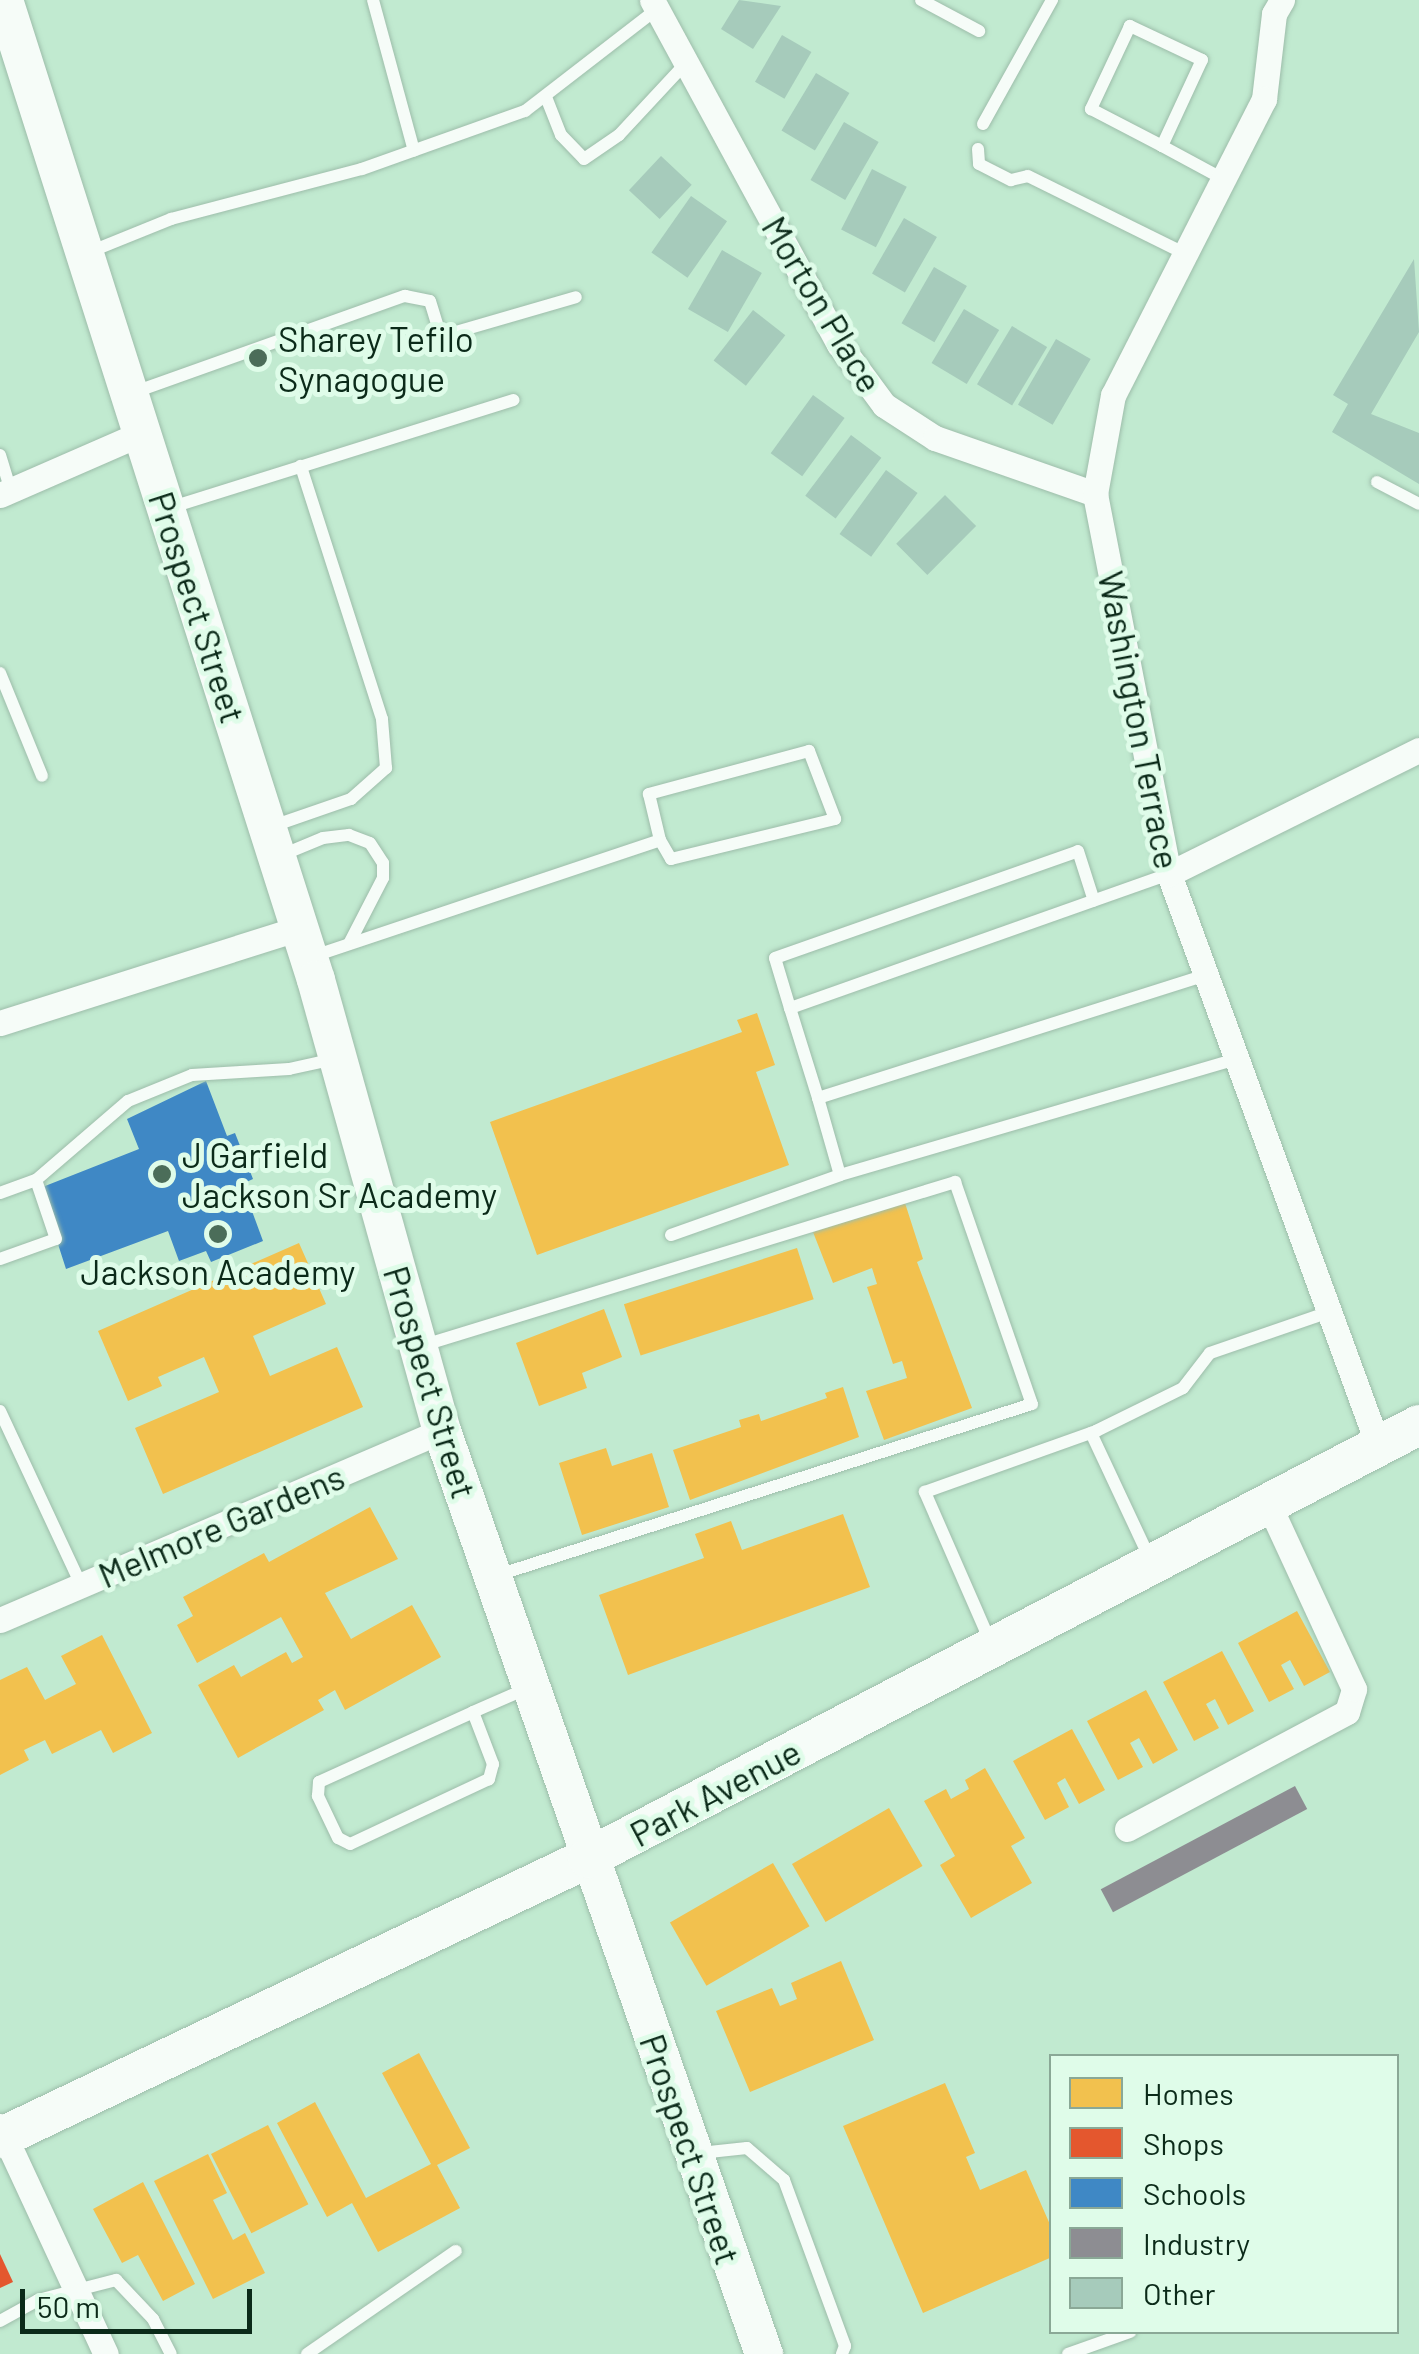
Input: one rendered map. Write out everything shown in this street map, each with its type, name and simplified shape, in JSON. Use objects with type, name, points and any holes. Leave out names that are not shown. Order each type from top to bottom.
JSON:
[{"type":"main road","name":"Park Avenue","points":[[2,2133],[588,1858],[1419,1425]]},
{"type":"street","name":"Prospect Street","points":[[4,0],[304,942],[442,1431],[764,2354]]},
{"type":"street","name":"Washington Terrace","points":[[1282,0],[1274,14],[1264,99],[1113,395],[1095,494],[1169,874],[1206,975],[1227,1062],[1329,1312],[1378,1446]]},
{"type":"street","name":"Morton Place","points":[[654,4],[839,344],[884,405],[936,438],[1095,494]]},
{"type":"street","points":[[5,492],[142,433]]},
{"type":"street","points":[[1169,874],[1419,750]]},
{"type":"street","points":[[0,1023],[304,942]]},
{"type":"street","name":"Melmore Gardens","points":[[0,1618],[442,1431]]},
{"type":"street","points":[[1127,1829],[1347,1712],[1354,1690],[1268,1503]]},
{"type":"street","points":[[2,2133],[106,2354]]},
{"type":"lane","points":[[373,0],[414,150]]},
{"type":"lane","points":[[921,0],[978,31]]},
{"type":"lane","points":[[984,124],[1052,0]]},
{"type":"lane","points":[[85,254],[211,207],[414,150],[525,111],[654,4]]},
{"type":"lane","points":[[1162,146],[1202,60],[1130,26],[1091,109],[1223,178]]},
{"type":"lane","points":[[546,97],[568,144],[584,159],[619,135],[686,63]]},
{"type":"lane","points":[[978,148],[979,164],[1011,180],[1028,176],[1184,253]]},
{"type":"lane","points":[[130,394],[404,296],[430,301],[438,328],[450,334],[576,297]]},
{"type":"lane","points":[[166,509],[513,400]]},
{"type":"lane","points":[[0,455],[5,492]]},
{"type":"lane","points":[[273,842],[351,799],[386,768],[382,719],[302,466]]},
{"type":"lane","points":[[1377,482],[1419,504]]},
{"type":"lane","points":[[0,673],[42,776]]},
{"type":"lane","points":[[809,752],[836,820],[672,859],[660,840],[649,794],[809,752]]},
{"type":"lane","points":[[273,842],[349,836],[370,843],[384,864],[383,878],[349,944]]},
{"type":"lane","points":[[304,942],[349,944],[660,840]]},
{"type":"lane","points":[[840,1176],[775,958],[1078,851],[1094,901]]},
{"type":"lane","points":[[790,1008],[1169,874]]},
{"type":"lane","points":[[818,1098],[1206,975]]},
{"type":"lane","points":[[0,1193],[36,1180],[128,1101],[192,1075],[289,1069],[338,1058]]},
{"type":"lane","points":[[671,1235],[840,1176],[1227,1062]]},
{"type":"lane","points":[[0,1259],[56,1239],[36,1180]]},
{"type":"lane","points":[[418,1346],[955,1182],[1032,1404],[492,1576]]},
{"type":"lane","points":[[992,1647],[924,1492],[1090,1433],[1183,1388],[1210,1353],[1329,1312]]},
{"type":"lane","points":[[0,1411],[81,1585]]},
{"type":"lane","points":[[1090,1433],[1152,1563]]},
{"type":"lane","points":[[474,1712],[492,1764],[489,1779],[350,1844],[338,1838],[318,1796],[319,1782],[474,1712],[530,1687]]},
{"type":"lane","points":[[694,2155],[747,2148],[784,2180],[845,2346],[842,2354]]},
{"type":"lane","points":[[307,2354],[456,2251]]},
{"type":"lane","points":[[0,2321],[76,2290],[116,2280],[154,2319],[171,2354]]},
{"type":"lane","points":[[1068,2354],[1124,2334]]},
{"type":"building: Homes","points":[[757,1013],[775,1065],[756,1072],[789,1165],[537,1255],[490,1122],[742,1032],[737,1020]]},
{"type":"building: Homes","points":[[905,1203],[923,1259],[917,1262],[972,1408],[884,1440],[866,1391],[907,1378],[902,1361],[893,1364],[867,1287],[877,1284],[872,1268],[833,1283],[813,1232]]},
{"type":"building: Homes","points":[[299,1243],[326,1304],[253,1336],[270,1376],[337,1347],[363,1407],[163,1494],[135,1428],[219,1392],[204,1357],[158,1377],[162,1386],[128,1401],[98,1331]]},
{"type":"building: Homes","points":[[797,1248],[814,1299],[641,1356],[624,1304]]},
{"type":"building: Homes","points":[[604,1309],[622,1357],[582,1373],[587,1388],[539,1406],[516,1343]]},
{"type":"building: Homes","points":[[843,1387],[859,1437],[690,1500],[673,1450],[741,1427],[739,1420],[759,1414],[761,1421],[827,1398],[825,1393]]},
{"type":"building: Homes","points":[[606,1448],[612,1466],[652,1453],[669,1507],[582,1535],[559,1463]]},
{"type":"building: Homes","points":[[370,1507],[398,1559],[325,1593],[351,1639],[412,1605],[441,1657],[345,1710],[335,1690],[318,1700],[324,1710],[238,1758],[198,1685],[234,1665],[241,1677],[286,1652],[292,1663],[303,1657],[281,1617],[197,1663],[177,1625],[193,1616],[183,1597],[264,1553],[269,1562]]},
{"type":"building: Homes","points":[[843,1514],[870,1587],[628,1675],[599,1595],[704,1558],[695,1534],[731,1521],[742,1550]]},
{"type":"building: Homes","points":[[1297,1611],[1330,1672],[1304,1686],[1290,1660],[1281,1665],[1294,1689],[1269,1702],[1238,1643]]},
{"type":"building: Homes","points":[[102,1635],[152,1733],[113,1753],[101,1730],[52,1754],[45,1740],[24,1750],[29,1760],[0,1775],[0,1680],[27,1667],[45,1700],[76,1684],[61,1656]]},
{"type":"building: Homes","points":[[1222,1651],[1254,1711],[1228,1725],[1215,1699],[1206,1704],[1219,1728],[1194,1741],[1163,1682]]},
{"type":"building: Homes","points":[[1146,1690],[1178,1750],[1153,1764],[1139,1738],[1130,1743],[1143,1767],[1118,1780],[1087,1721]]},
{"type":"building: Homes","points":[[1072,1729],[1105,1790],[1079,1804],[1065,1778],[1057,1783],[1069,1807],[1045,1820],[1013,1761]]},
{"type":"building: Homes","points":[[985,1768],[1025,1838],[1011,1846],[1032,1883],[971,1918],[940,1865],[955,1856],[924,1801],[946,1789],[951,1799],[969,1789],[965,1780]]},
{"type":"building: Homes","points":[[889,1808],[922,1866],[826,1922],[792,1864]]},
{"type":"building: Homes","points":[[773,1863],[810,1926],[706,1986],[670,1922]]},
{"type":"building: Homes","points":[[841,1961],[874,2040],[750,2092],[716,2011],[772,1988],[780,2006],[797,1999],[791,1983]]},
{"type":"building: Homes","points":[[419,2053],[470,2148],[437,2165],[460,2208],[378,2252],[352,2203],[327,2217],[277,2123],[315,2102],[366,2198],[431,2164],[382,2073]]},
{"type":"building: Homes","points":[[945,2083],[975,2153],[966,2157],[980,2190],[1026,2170],[1049,2222],[1049,2258],[923,2313],[843,2126]]},
{"type":"building: Homes","points":[[268,2125],[308,2204],[251,2233],[211,2154]]},
{"type":"building: Homes","points":[[208,2154],[227,2193],[213,2200],[233,2240],[245,2233],[265,2273],[213,2299],[154,2181]]},
{"type":"building: Homes","points":[[143,2182],[195,2284],[163,2301],[138,2255],[122,2263],[93,2209]]},
{"type":"building: Shops","points":[[0,2254],[13,2282],[0,2288]]},
{"type":"building: Schools","name":"J Garfield Jackson Sr Academy","points":[[206,1081],[227,1136],[235,1133],[253,1179],[242,1184],[263,1241],[211,1262],[206,1251],[179,1261],[168,1231],[66,1269],[40,1188],[139,1149],[127,1119]]},
{"type":"building: Industry","points":[[1295,1786],[1307,1809],[1113,1912],[1101,1889]]},
{"type":"building: Other","points":[[739,0],[781,6],[753,49],[721,29]]},
{"type":"building: Other","points":[[782,35],[811,52],[784,99],[755,82]]},
{"type":"building: Other","points":[[816,73],[849,93],[815,151],[781,130]]},
{"type":"building: Other","points":[[844,122],[879,142],[845,200],[810,180]]},
{"type":"building: Other","points":[[661,156],[692,185],[660,219],[629,190]]},
{"type":"building: Other","points":[[872,169],[907,187],[876,247],[841,230]]},
{"type":"building: Other","points":[[691,196],[727,221],[687,278],[651,253]]},
{"type":"building: Other","points":[[904,218],[937,237],[905,292],[872,273]]},
{"type":"building: Other","points":[[722,250],[762,273],[728,332],[688,309]]},
{"type":"building: Other","points":[[1414,259],[1419,332],[1371,414],[1419,433],[1419,484],[1332,432],[1348,404],[1333,395]]},
{"type":"building: Other","points":[[934,267],[967,286],[934,342],[902,323]]},
{"type":"building: Other","points":[[964,309],[999,330],[967,384],[932,363]]},
{"type":"building: Other","points":[[753,310],[785,335],[746,386],[714,360]]},
{"type":"building: Other","points":[[1012,326],[1047,347],[1012,405],[977,384]]},
{"type":"building: Other","points":[[1056,339],[1091,359],[1053,425],[1018,405]]},
{"type":"building: Other","points":[[813,395],[845,418],[802,476],[771,453]]},
{"type":"building: Other","points":[[851,435],[881,458],[836,519],[805,496]]},
{"type":"building: Other","points":[[886,470],[918,493],[871,557],[840,534]]},
{"type":"building: Other","points":[[945,495],[976,526],[927,575],[896,544]]},
{"type":"place","name":"Sharey Tefilo Synagogue","points":[[258,358]]},
{"type":"place","name":"J Garfield Jackson Sr Academy","points":[[162,1174]]},
{"type":"place","name":"Jackson Academy","points":[[218,1234]]}]
